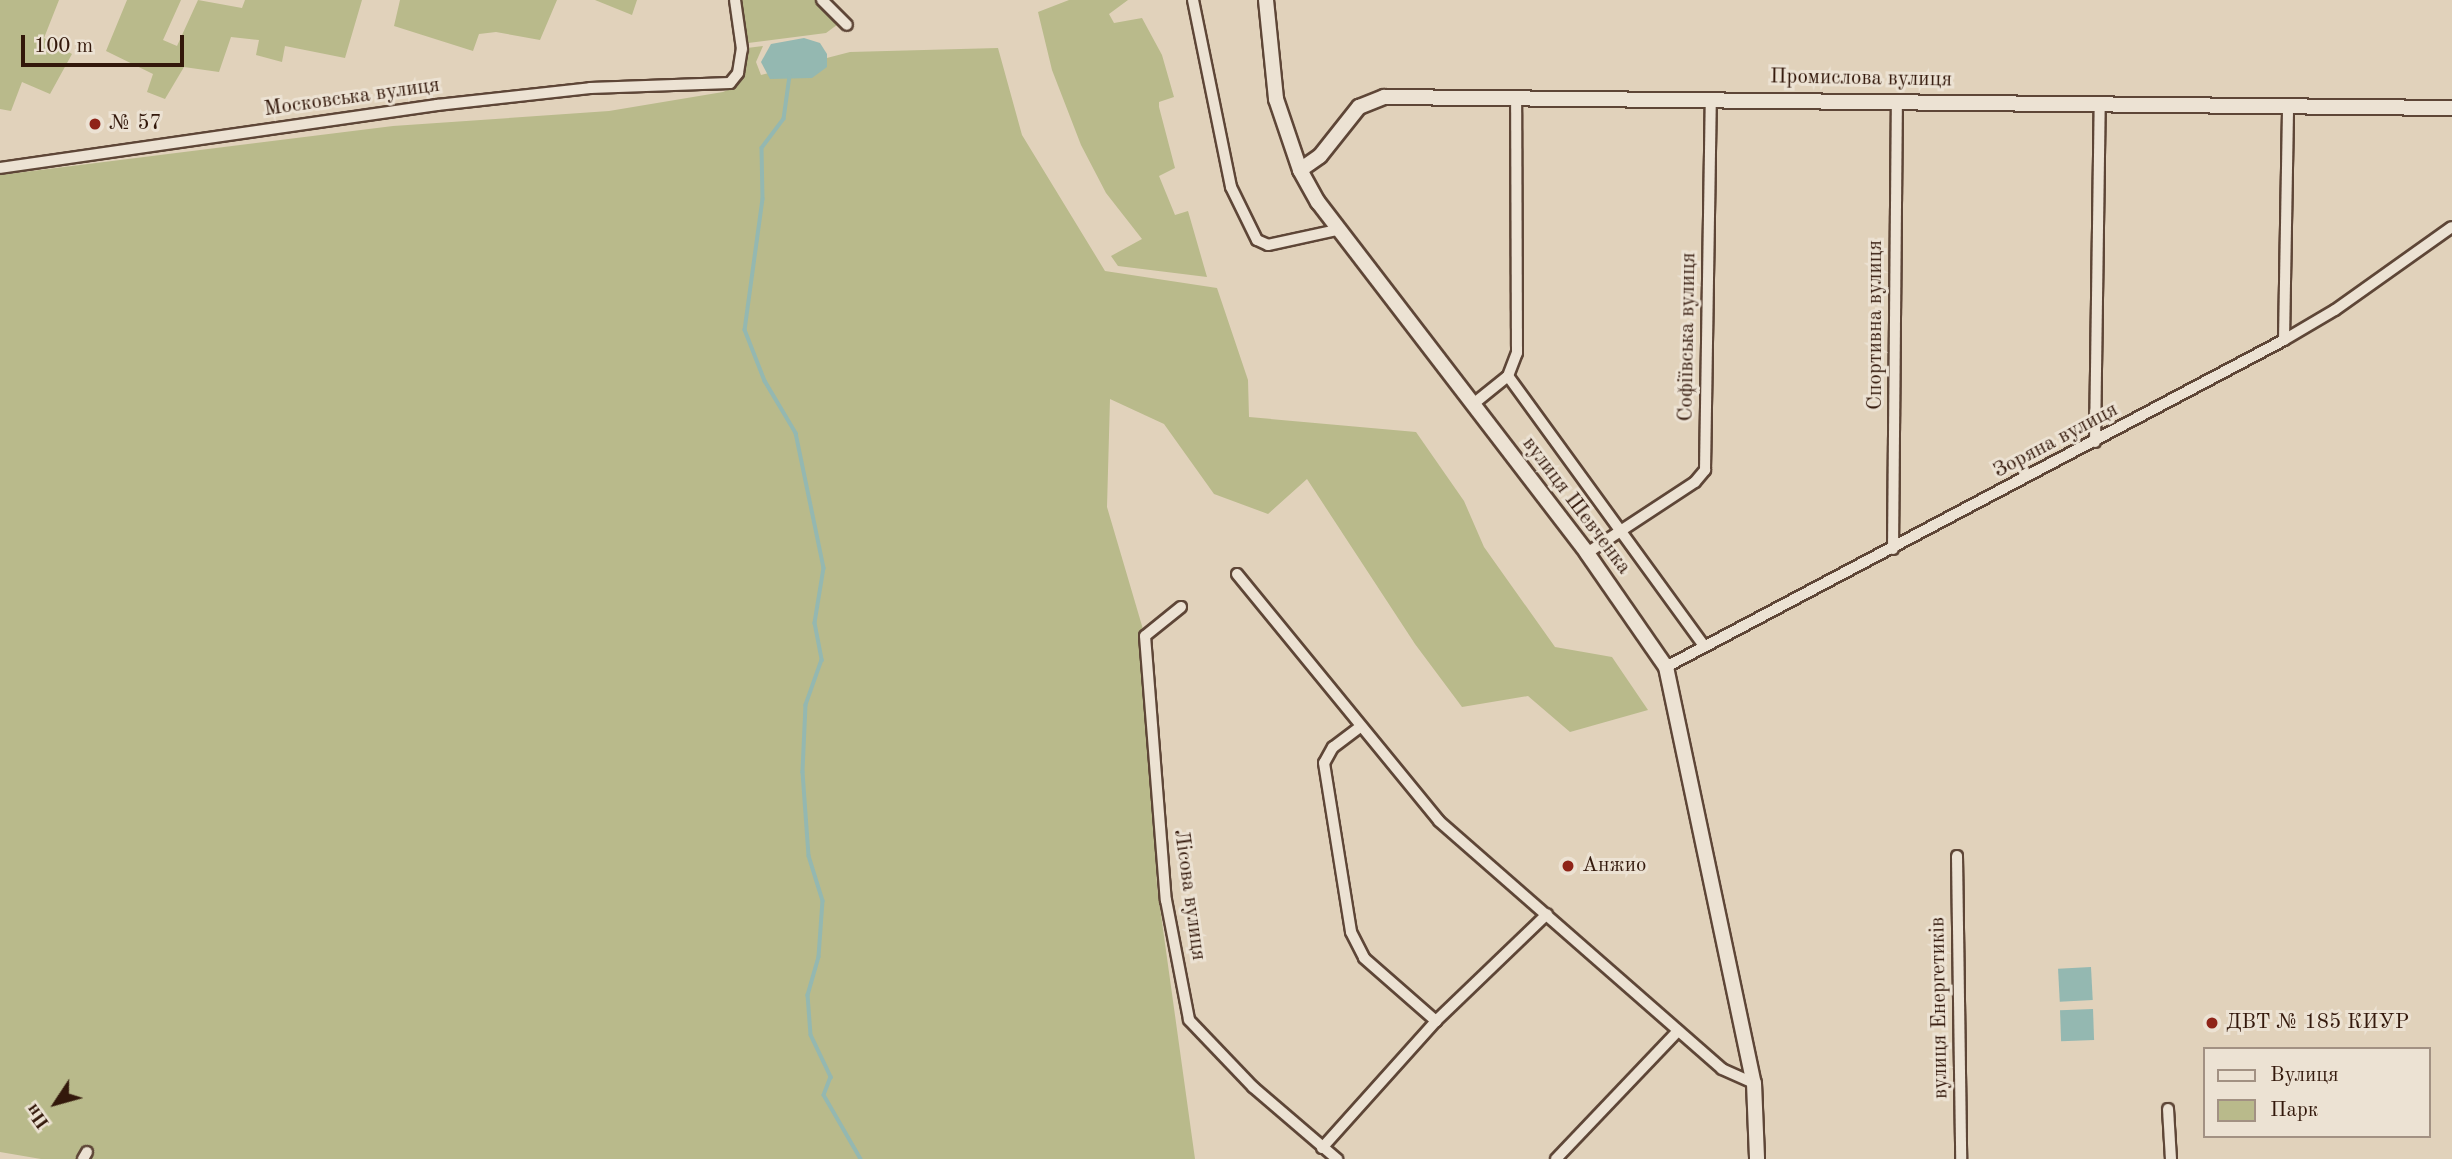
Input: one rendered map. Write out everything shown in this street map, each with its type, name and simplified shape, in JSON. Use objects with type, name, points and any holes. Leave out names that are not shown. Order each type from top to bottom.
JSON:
[{"type":"street","name":"Московська вулиця","points":[[0,168],[450,104],[590,88],[712,87],[730,83],[738,73],[742,49],[734,0]]},
{"type":"street","points":[[822,0],[847,25]]},
{"type":"street","points":[[1193,0],[1231,187],[1257,240],[1268,245],[1337,230]]},
{"type":"street","name":"вулиця Шевченка","points":[[1266,0],[1276,99],[1300,170],[1337,230],[1587,553],[1666,667],[1754,1083],[1757,1159]]},
{"type":"street","points":[[1472,405],[1508,376],[1517,353],[1516,97]]},
{"type":"street","name":"Промислова вулиця","points":[[1300,170],[1321,156],[1346,119],[1373,100],[1516,97],[2452,108]]},
{"type":"street","name":"Софіївська вулиця","points":[[1620,532],[1695,482],[1704,470],[1711,99]]},
{"type":"street","name":"Спортивна вулиця","points":[[1894,549],[1897,102]]},
{"type":"street","points":[[2095,442],[2100,103]]},
{"type":"street","points":[[2284,340],[2288,105]]},
{"type":"street","name":"Зоряна вулиця","points":[[1666,667],[1894,549],[2284,340],[2335,310],[2452,227]]},
{"type":"street","points":[[1508,376],[1704,646]]},
{"type":"street","points":[[1587,553],[1620,532]]},
{"type":"street","points":[[1237,574],[1439,821],[1722,1069],[1754,1083]]},
{"type":"street","name":"Лісова вулиця","points":[[1181,607],[1145,636],[1166,900],[1189,1020],[1253,1087],[1337,1159]]},
{"type":"street","points":[[1360,727],[1333,747],[1324,763],[1351,932],[1364,958],[1436,1021]]},
{"type":"street","name":"вулиця Енергетиків","points":[[1957,856],[1961,1159]]},
{"type":"street","points":[[1322,1148],[1436,1021],[1547,914]]},
{"type":"street","points":[[1556,1159],[1678,1031]]},
{"type":"street","points":[[2168,1109],[2171,1159]]},
{"type":"green space","points":[[0,0],[59,0],[44,38],[72,54],[50,94],[22,82],[11,111],[0,109]]},
{"type":"green space","points":[[127,0],[181,0],[163,40],[177,46],[198,0],[242,8],[245,0],[362,0],[345,58],[285,46],[282,62],[256,55],[259,40],[231,37],[219,72],[184,67],[165,99],[147,92],[153,74],[106,51]]},
{"type":"green space","points":[[400,0],[557,0],[540,40],[496,32],[479,34],[473,51],[394,26]]},
{"type":"green space","points":[[595,0],[637,0],[632,15]]},
{"type":"green space","points":[[740,0],[818,0],[841,22],[826,33],[748,43]]},
{"type":"green space","points":[[1069,0],[1128,0],[1109,14],[1114,23],[1142,18],[1162,55],[1174,97],[1159,102],[1159,107],[1175,168],[1159,176],[1175,215],[1188,211],[1207,277],[1118,266],[1111,256],[1142,239],[1106,193],[1081,145],[1052,70],[1038,12]]},
{"type":"green space","points":[[763,46],[756,62],[761,75],[850,52],[998,48],[1022,135],[1105,271],[1217,288],[1248,380],[1249,417],[1416,432],[1464,501],[1484,547],[1555,647],[1612,657],[1648,710],[1570,732],[1528,696],[1462,707],[1415,644],[1307,479],[1268,514],[1214,494],[1164,424],[1110,399],[1107,507],[1145,636],[1157,886],[1195,1159],[41,1159],[0,1152],[0,175],[393,126],[609,111],[723,92],[737,86],[747,48]]},
{"type":"water","points":[[804,38],[820,43],[827,54],[827,67],[812,78],[770,79],[761,62],[771,44]]},
{"type":"water","points":[[2091,967],[2093,1000],[2060,1002],[2058,969]]},
{"type":"water","points":[[2093,1009],[2094,1040],[2061,1041],[2060,1010]]},
{"type":"waterway","points":[[790,76],[784,119],[762,148],[763,199],[745,330],[765,381],[796,433],[824,568],[815,623],[822,660],[806,705],[803,772],[809,856],[823,901],[819,957],[808,995],[811,1035],[831,1077],[824,1095],[861,1159]]},
{"type":"place","name":"№ 57","points":[[95,124]]},
{"type":"place","name":"Анжио","points":[[1568,866]]},
{"type":"place","name":"ДВТ № 185 КИУР","points":[[2212,1023]]}]
